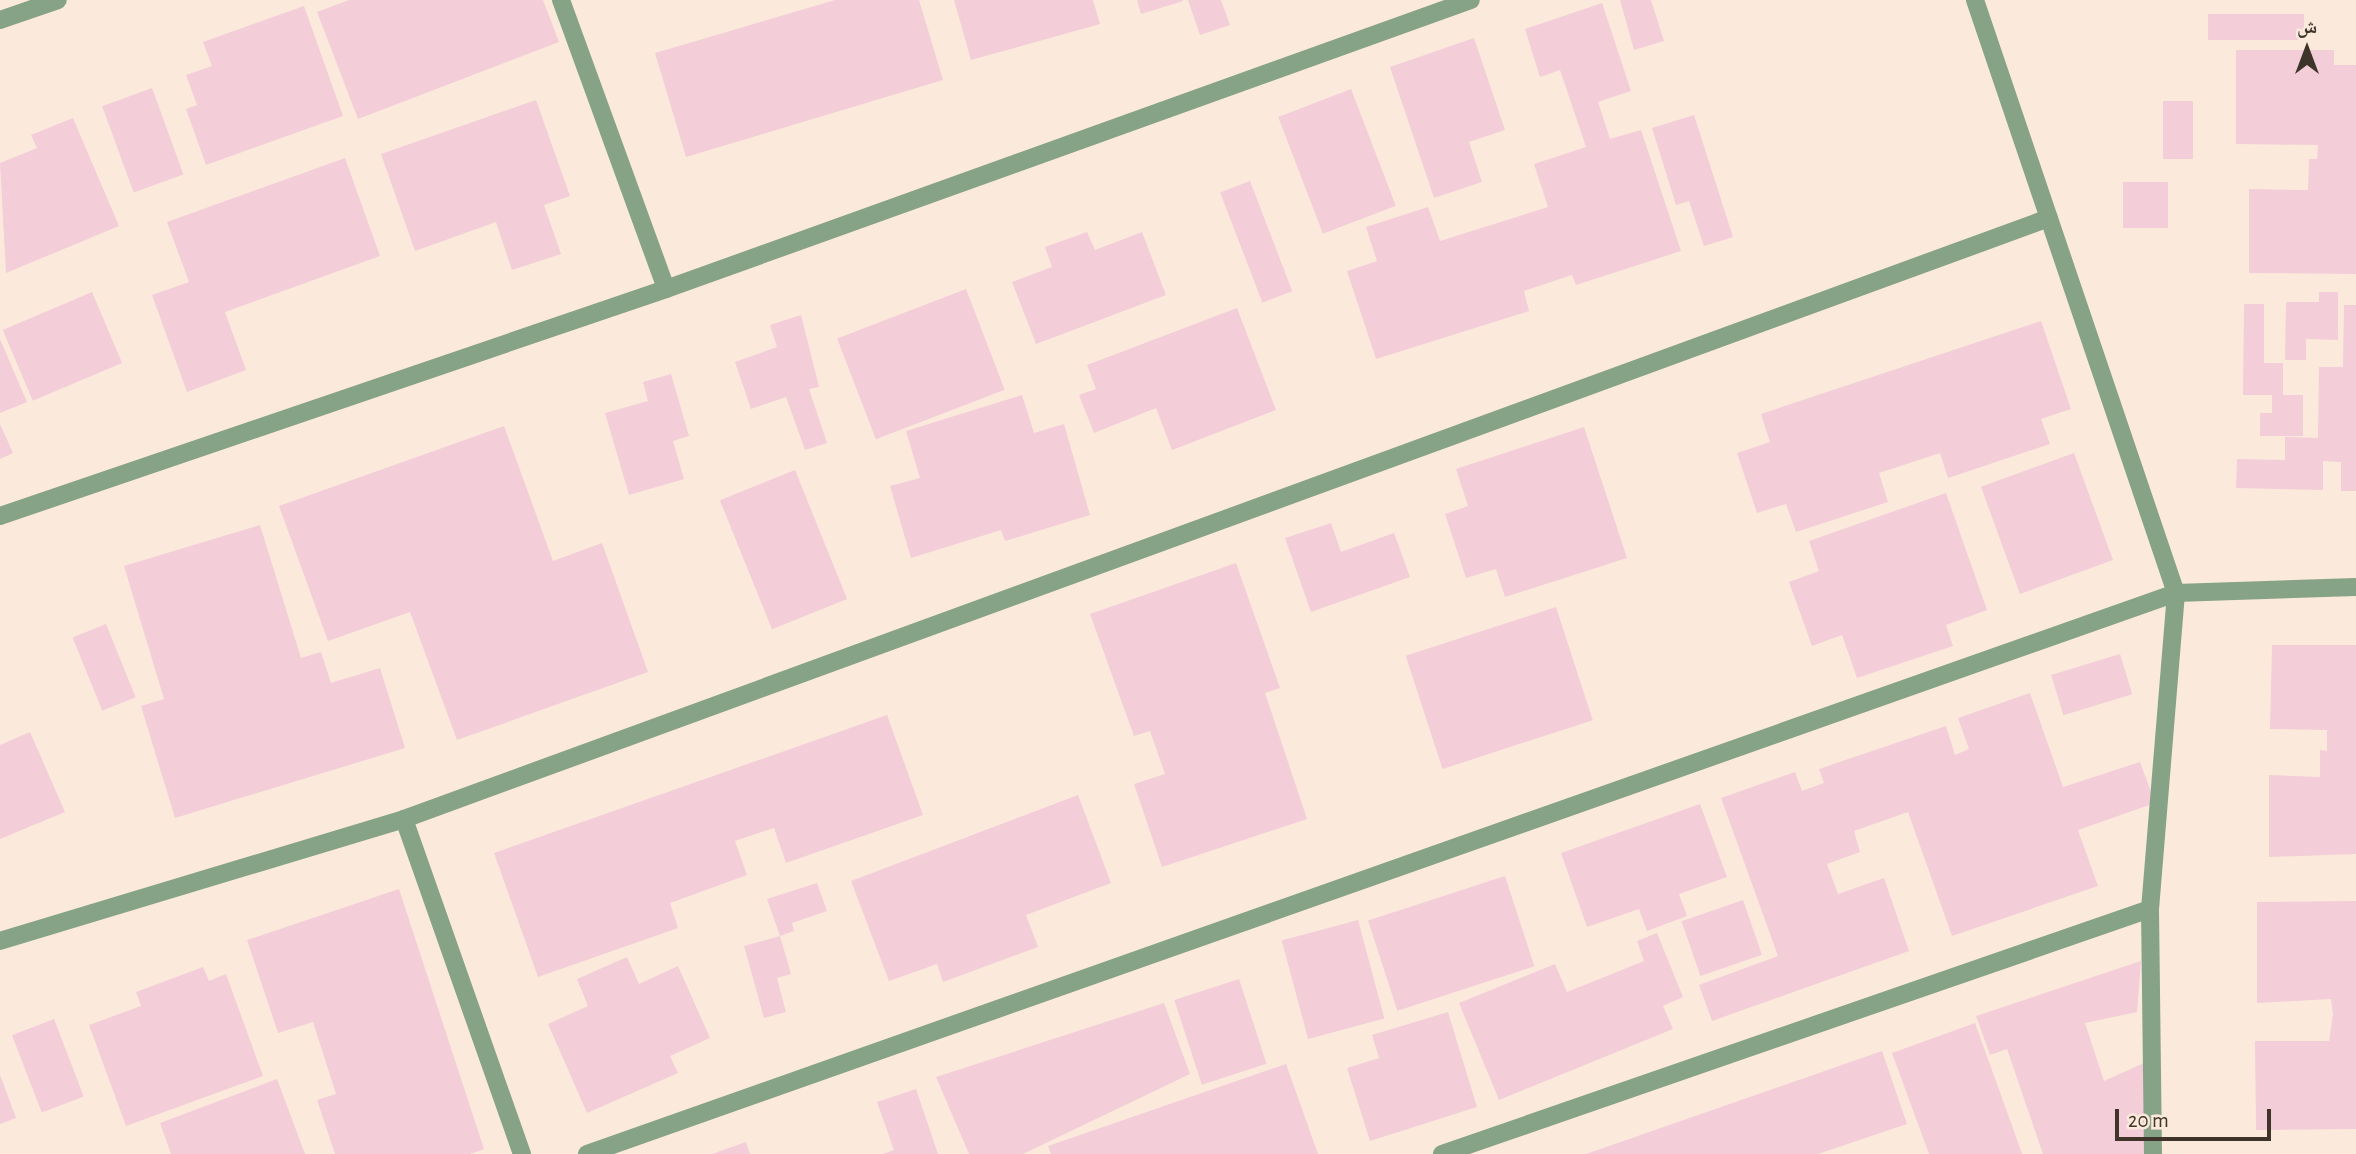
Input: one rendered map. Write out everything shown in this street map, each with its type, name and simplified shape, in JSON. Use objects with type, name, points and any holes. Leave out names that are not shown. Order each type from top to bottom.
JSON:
[{"type":"street","points":[[0,20],[58,0]]},
{"type":"street","points":[[561,0],[666,289]]},
{"type":"street","points":[[0,516],[666,289],[1471,0]]},
{"type":"street","points":[[1975,0],[2176,593],[2150,909],[2153,1154]]},
{"type":"street","points":[[0,941],[404,819],[2049,218]]},
{"type":"street","points":[[587,1154],[2176,593],[2356,587]]},
{"type":"street","points":[[404,819],[522,1154]]},
{"type":"street","points":[[1442,1154],[2150,909]]},
{"type":"building","points":[[349,0],[543,0],[559,42],[358,119],[317,12]]},
{"type":"building","points":[[835,0],[919,0],[943,80],[686,157],[655,53]]},
{"type":"building","points":[[954,0],[1093,0],[1100,24],[971,60]]},
{"type":"building","points":[[1137,0],[1183,0],[1183,1],[1141,14]]},
{"type":"building","points":[[1188,0],[1221,0],[1230,25],[1200,35]]},
{"type":"building","points":[[1620,0],[1651,0],[1664,41],[1634,50]]},
{"type":"building","points":[[1602,3],[1631,91],[1598,102],[1610,139],[1641,130],[1681,251],[1576,285],[1572,275],[1524,291],[1529,311],[1376,359],[1347,271],[1377,261],[1366,227],[1428,207],[1440,241],[1548,207],[1534,164],[1586,147],[1560,70],[1540,77],[1525,29]]},
{"type":"building","points":[[304,6],[343,116],[206,165],[186,109],[197,105],[186,75],[212,66],[203,42]]},
{"type":"building","points":[[2208,14],[2304,14],[2304,40],[2208,40]]},
{"type":"building","points":[[1474,38],[1505,130],[1469,142],[1482,182],[1434,198],[1390,67]]},
{"type":"building","points":[[2236,50],[2334,50],[2334,65],[2356,65],[2356,274],[2249,273],[2249,189],[2308,190],[2309,159],[2317,159],[2318,145],[2236,144]]},
{"type":"building","points":[[152,88],[183,174],[134,193],[102,106]]},
{"type":"building","points":[[1351,89],[1396,206],[1323,234],[1278,117]]},
{"type":"building","points":[[536,100],[570,196],[544,205],[561,254],[512,270],[496,222],[415,251],[381,154]]},
{"type":"building","points":[[2163,101],[2193,101],[2193,159],[2163,159]]},
{"type":"building","points":[[1694,115],[1733,237],[1704,246],[1689,201],[1676,205],[1652,128]]},
{"type":"building","points":[[73,118],[119,226],[6,273],[0,163],[37,148],[31,135]]},
{"type":"building","points":[[345,158],[380,256],[225,312],[246,370],[187,392],[152,295],[189,282],[167,222]]},
{"type":"building","points":[[1250,181],[1292,291],[1262,303],[1220,192]]},
{"type":"building","points":[[2123,182],[2168,182],[2168,228],[2123,228]]},
{"type":"building","points":[[1087,232],[1095,250],[1142,232],[1166,295],[1036,344],[1012,282],[1052,267],[1045,247]]},
{"type":"building","points":[[966,289],[1005,390],[876,439],[837,338]]},
{"type":"building","points":[[92,292],[122,363],[33,401],[3,330]]},
{"type":"building","points":[[2319,292],[2338,292],[2338,340],[2306,339],[2306,360],[2285,360],[2286,302],[2319,302]]},
{"type":"building","points":[[2244,304],[2264,304],[2264,363],[2283,363],[2283,395],[2303,395],[2303,436],[2260,436],[2260,413],[2272,413],[2272,395],[2243,395]]},
{"type":"building","points":[[2344,305],[2356,305],[2356,491],[2341,491],[2341,462],[2323,461],[2323,490],[2236,488],[2237,459],[2285,460],[2285,437],[2318,438],[2319,367],[2343,367]]},
{"type":"building","points":[[1237,308],[1276,410],[1172,450],[1156,408],[1094,433],[1079,395],[1096,389],[1087,365]]},
{"type":"building","points":[[801,315],[819,387],[809,389],[827,443],[805,450],[786,397],[751,409],[735,362],[777,347],[770,325]]},
{"type":"building","points":[[2041,321],[2071,409],[2041,419],[2050,444],[1948,478],[1940,453],[1879,473],[1888,502],[1796,532],[1786,504],[1757,513],[1737,453],[1770,442],[1761,414]]},
{"type":"building","points":[[0,339],[27,402],[0,413]]},
{"type":"building","points":[[671,374],[689,436],[673,441],[684,479],[629,495],[605,413],[648,401],[643,382]]},
{"type":"building","points":[[1022,395],[1034,433],[1064,424],[1090,515],[1005,541],[1001,530],[911,558],[890,486],[920,478],[906,431]]},
{"type":"building","points":[[0,424],[13,453],[0,459]]},
{"type":"building","points":[[504,426],[553,561],[602,543],[648,672],[457,740],[410,612],[328,641],[279,506]]},
{"type":"building","points":[[1584,427],[1627,558],[1505,597],[1496,569],[1466,578],[1445,514],[1468,506],[1456,469]]},
{"type":"building","points":[[2074,453],[2113,560],[2020,594],[1981,487]]},
{"type":"building","points":[[795,470],[847,599],[772,629],[720,500]]},
{"type":"building","points":[[1946,493],[1987,610],[1946,625],[1953,646],[1857,678],[1842,635],[1812,646],[1789,582],[1819,571],[1809,541]]},
{"type":"building","points":[[1331,523],[1341,552],[1394,533],[1410,577],[1311,612],[1285,538]]},
{"type":"building","points":[[260,525],[301,658],[321,652],[331,683],[380,668],[405,748],[175,818],[141,706],[164,699],[124,566]]},
{"type":"building","points":[[1236,563],[1280,688],[1265,693],[1307,819],[1162,867],[1134,784],[1165,774],[1150,731],[1134,736],[1090,614]]},
{"type":"building","points":[[1556,607],[1593,720],[1443,769],[1406,656]]},
{"type":"building","points":[[106,624],[136,697],[102,711],[73,637]]},
{"type":"building","points":[[2272,645],[2356,645],[2356,854],[2269,857],[2269,775],[2320,777],[2320,750],[2327,751],[2327,730],[2270,729]]},
{"type":"building","points":[[2120,654],[2132,694],[2063,715],[2051,675]]},
{"type":"building","points":[[2030,693],[2063,787],[2140,762],[2155,803],[2078,830],[2098,886],[1952,936],[1908,812],[1854,831],[1860,852],[1827,864],[1838,894],[1884,878],[1909,951],[1712,1021],[1699,985],[1778,956],[1721,798],[1795,772],[1802,791],[1824,783],[1819,769],[1946,726],[1955,755],[1969,749],[1958,718]]},
{"type":"building","points":[[887,715],[923,815],[786,863],[774,828],[735,841],[747,875],[670,903],[678,928],[538,977],[494,853]]},
{"type":"building","points":[[30,732],[65,812],[0,839],[0,745]]},
{"type":"building","points":[[1078,795],[1111,883],[1026,915],[1038,947],[943,982],[937,964],[889,981],[851,881]]},
{"type":"building","points":[[1700,804],[1727,877],[1679,894],[1687,916],[1647,931],[1639,909],[1587,927],[1561,853]]},
{"type":"building","points":[[1505,876],[1534,966],[1397,1011],[1368,920]]},
{"type":"building","points":[[817,883],[827,911],[792,923],[794,931],[780,936],[767,899]]},
{"type":"building","points":[[399,889],[484,1149],[470,1154],[335,1154],[317,1100],[336,1094],[313,1022],[278,1033],[247,940]]},
{"type":"building","points":[[1743,900],[1762,955],[1700,976],[1682,921]]},
{"type":"building","points":[[2356,901],[2356,1129],[2256,1130],[2255,1041],[2329,1041],[2333,1015],[2331,999],[2257,1003],[2257,902]]},
{"type":"building","points":[[1358,920],[1384,1019],[1308,1039],[1282,940]]},
{"type":"building","points":[[1657,933],[1683,997],[1663,1006],[1673,1029],[1499,1100],[1459,1003],[1555,964],[1567,992],[1644,961],[1637,941]]},
{"type":"building","points":[[780,936],[791,974],[777,978],[786,1012],[764,1018],[744,946]]},
{"type":"building","points":[[627,957],[639,984],[678,966],[710,1038],[670,1056],[678,1073],[587,1113],[548,1024],[588,1006],[577,979]]},
{"type":"building","points":[[2141,961],[2137,1012],[2085,1023],[2104,1081],[2144,1063],[2145,1154],[2043,1154],[2007,1049],[1990,1055],[1976,1016]]},
{"type":"building","points":[[203,967],[209,981],[226,974],[263,1076],[126,1126],[89,1025],[141,1006],[136,992]]},
{"type":"building","points":[[1239,979],[1267,1064],[1202,1085],[1174,1000]]},
{"type":"building","points":[[1164,1003],[1190,1074],[1023,1154],[969,1154],[936,1077]]},
{"type":"building","points":[[1448,1012],[1477,1107],[1370,1141],[1347,1068],[1379,1058],[1372,1035]]},
{"type":"building","points":[[54,1019],[84,1096],[42,1113],[12,1035]]},
{"type":"building","points":[[1975,1023],[2022,1154],[1929,1154],[1892,1053]]},
{"type":"building","points":[[1882,1051],[1907,1124],[1818,1154],[1586,1154]]},
{"type":"building","points":[[1286,1064],[1318,1154],[1051,1154],[1048,1146]]},
{"type":"building","points":[[0,1075],[16,1118],[0,1124]]},
{"type":"building","points":[[277,1079],[305,1154],[171,1154],[160,1123]]},
{"type":"building","points":[[916,1089],[938,1154],[883,1154],[894,1150],[877,1102]]},
{"type":"building","points":[[746,1142],[750,1154],[712,1154]]}]
